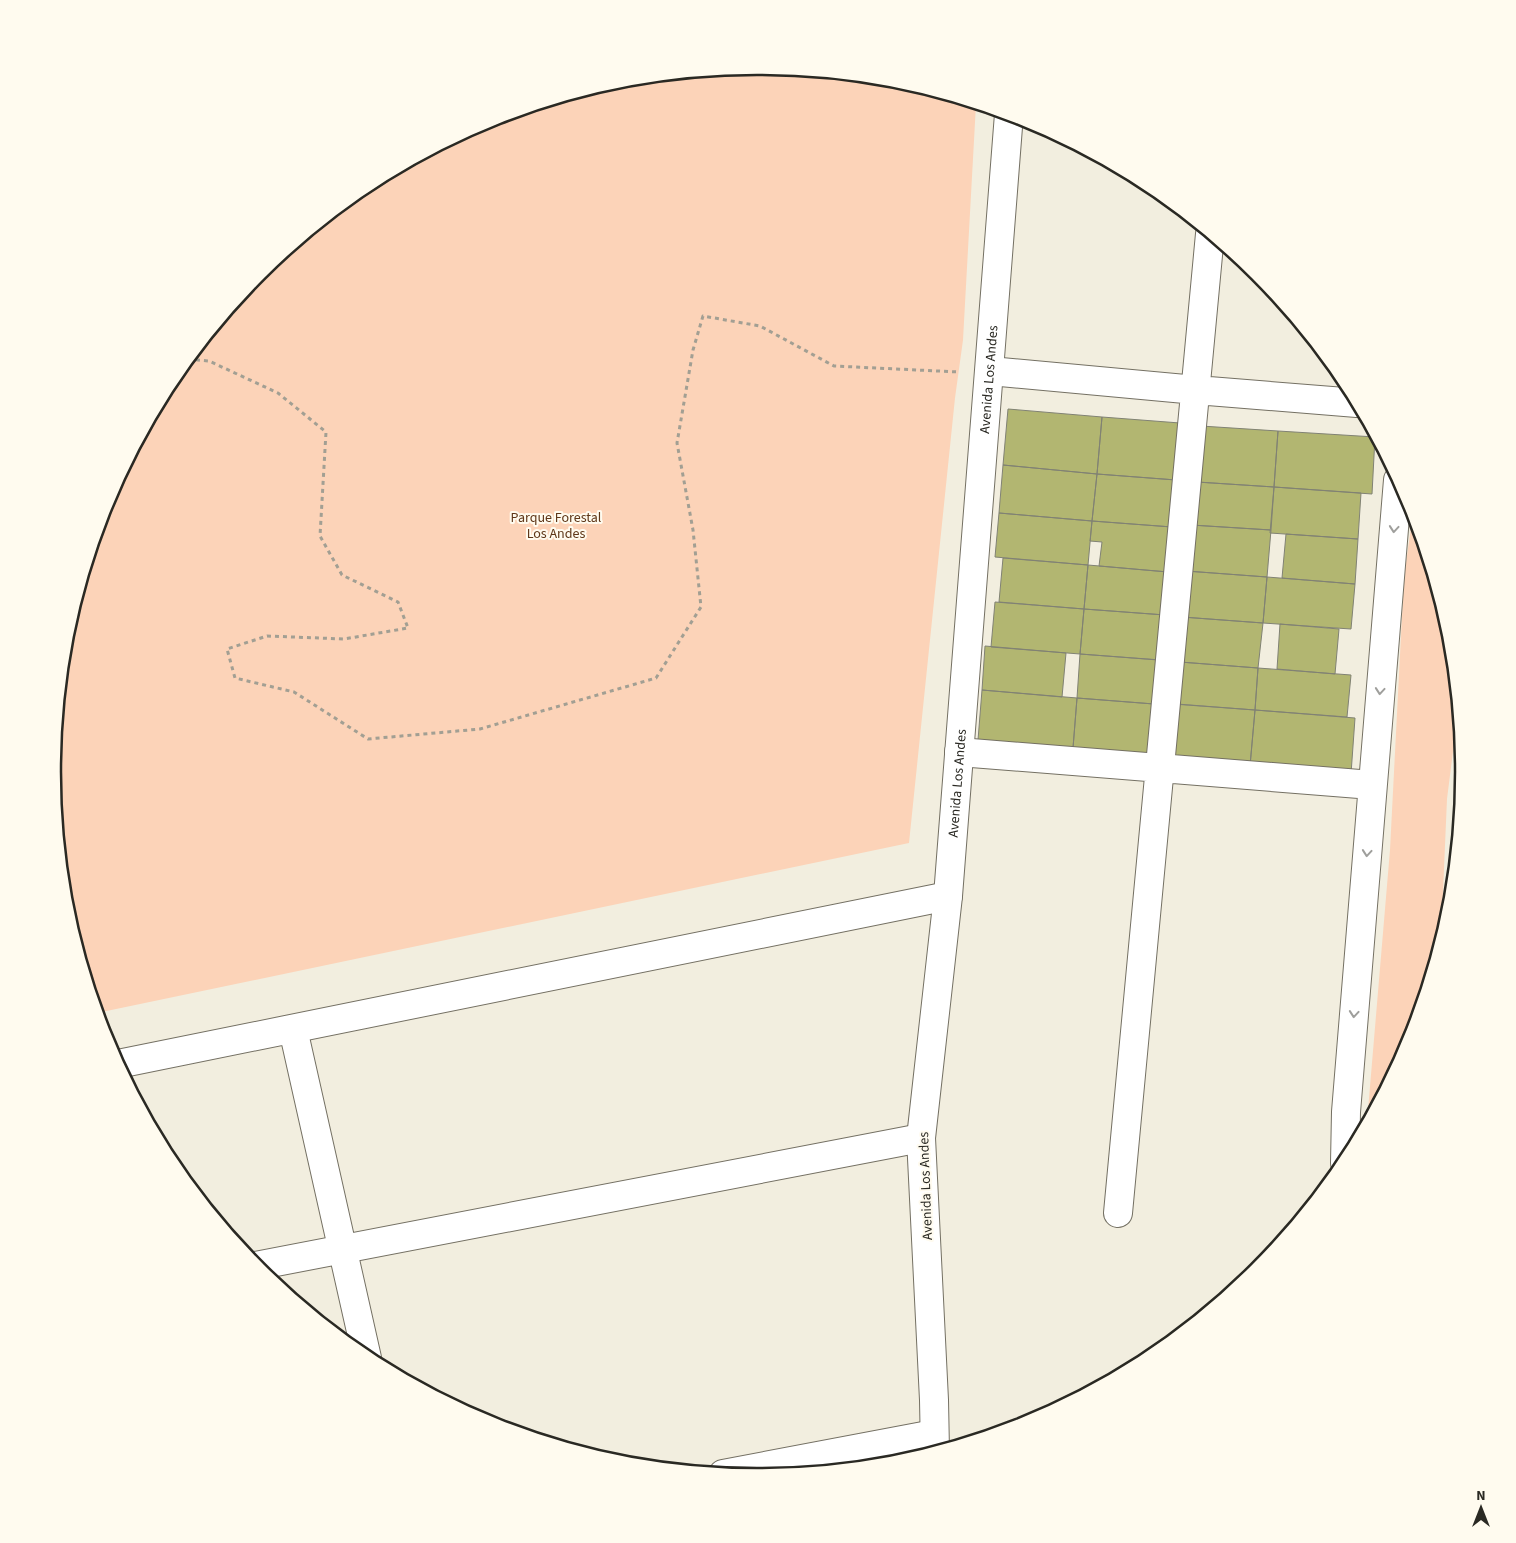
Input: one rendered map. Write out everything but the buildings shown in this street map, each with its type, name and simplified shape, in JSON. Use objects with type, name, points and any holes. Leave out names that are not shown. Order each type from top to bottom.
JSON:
[{"type":"street","name":"Avenida Los Andes","points":[[935,1443],[921,1138],[948,896],[1008,122]]},
{"type":"street","points":[[1118,1213],[1209,242]]},
{"type":"street","points":[[990,371],[1348,402]]},
{"type":"street","points":[[1345,1145],[1346,1112],[1397,494]]},
{"type":"street","points":[[959,752],[1372,785]]},
{"type":"street","points":[[125,1063],[948,896]]},
{"type":"street","points":[[293,1029],[364,1346]]},
{"type":"street","points":[[265,1264],[921,1138]]},
{"type":"street","points":[[765,1468],[935,1443]]},
{"type":"path","points":[[196,360],[209,361],[278,393],[326,432],[320,536],[342,575],[398,602],[408,628],[344,639],[267,636],[227,649],[235,678],[294,692],[368,739],[480,729],[656,678],[701,607],[693,530],[677,443],[693,350],[704,316],[760,326],[834,366],[959,372],[990,371]]},
{"type":"green space","name":"Parque Forestal Los Andes","points":[[712,76],[804,76],[849,81],[894,88],[938,98],[976,110],[963,340],[955,398],[909,843],[104,1012],[85,952],[67,862],[61,771],[63,726],[67,681],[85,591],[114,505],[133,463],[179,384],[205,347],[265,279],[334,219],[371,192],[410,168],[491,128],[578,98],[622,88]]},
{"type":"green space","points":[[1411,529],[1431,591],[1441,636],[1449,681],[1454,745],[1447,799],[1443,897],[1431,952],[1402,1038],[1368,1107],[1390,850],[1404,577]]}]
